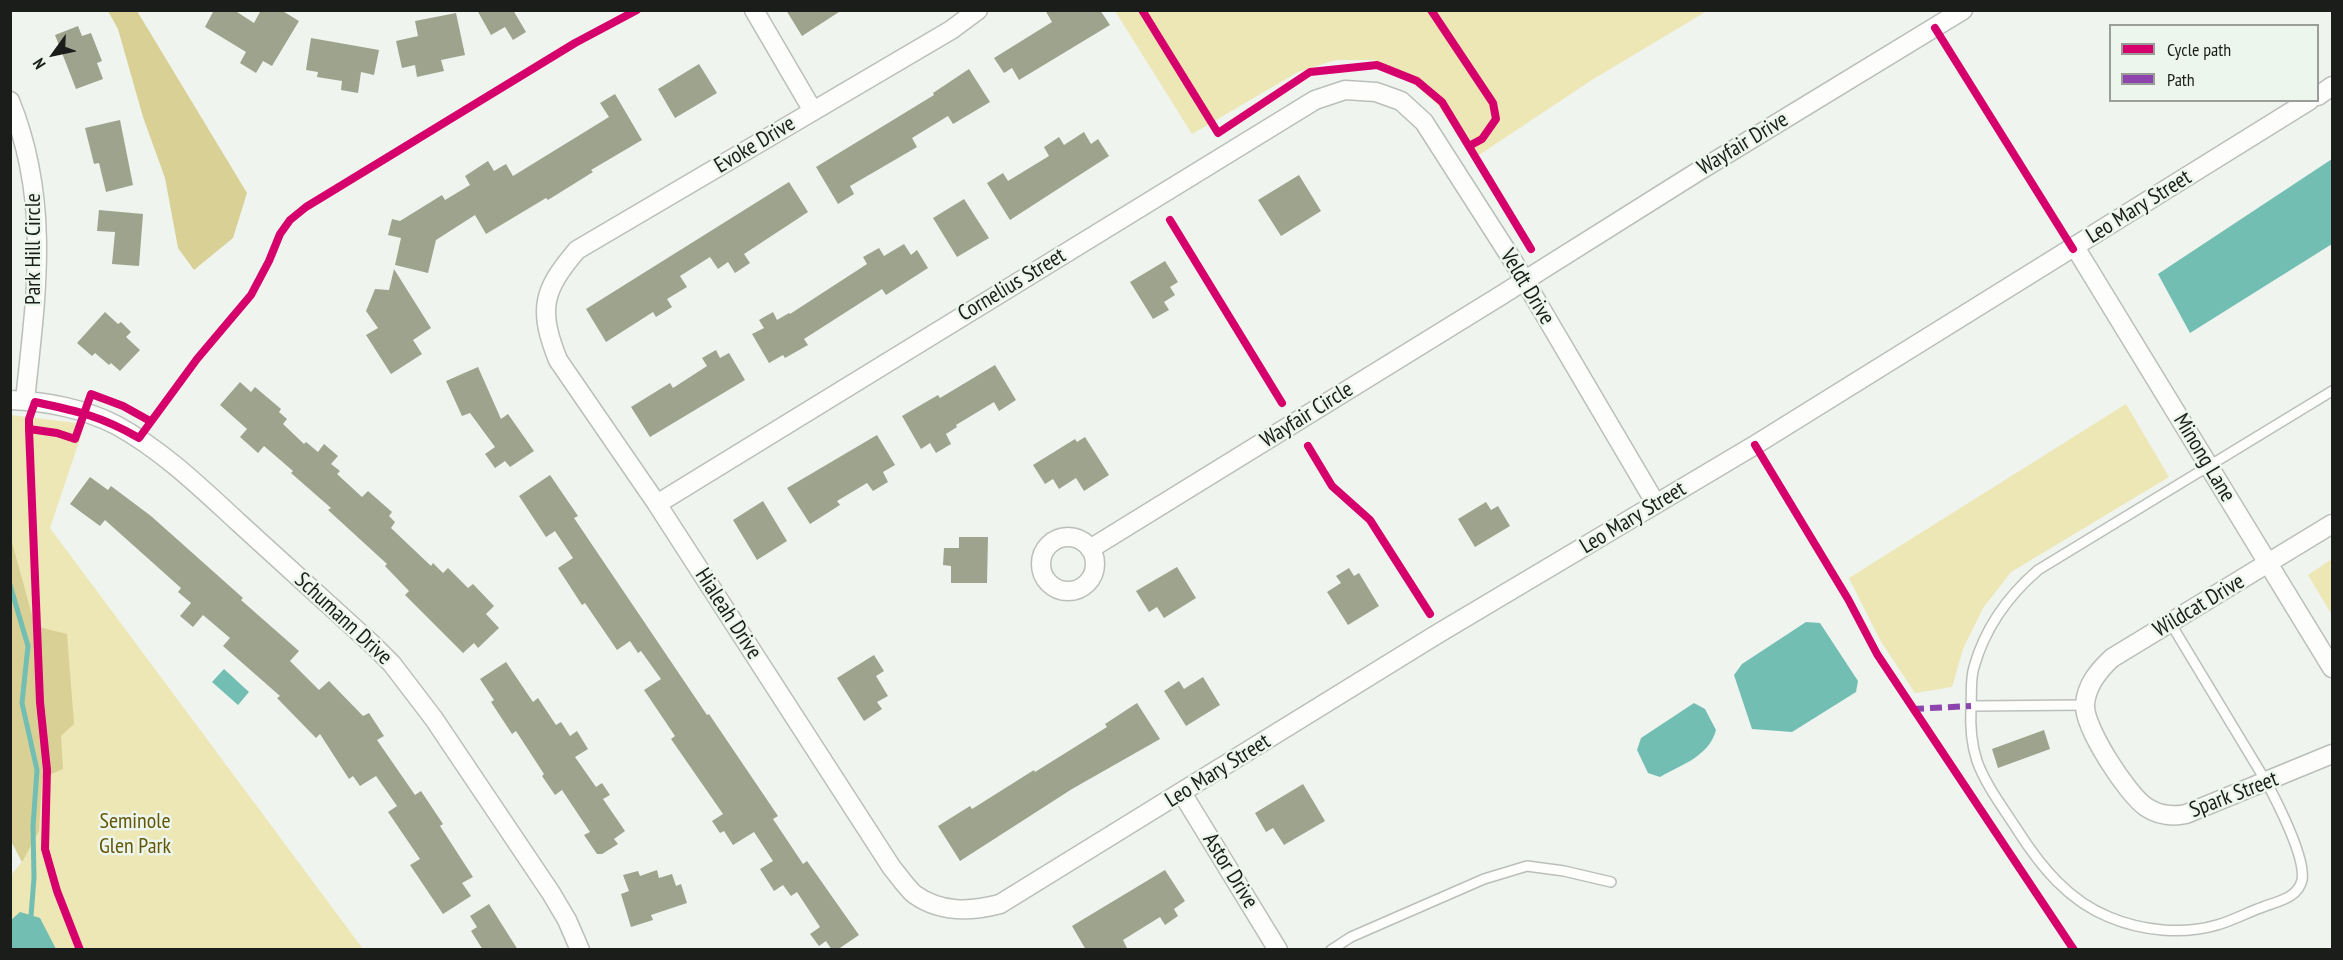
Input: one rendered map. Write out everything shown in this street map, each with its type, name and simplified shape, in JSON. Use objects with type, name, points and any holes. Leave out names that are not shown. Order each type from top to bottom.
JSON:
[{"type":"street","points":[[754,10],[813,111]]},
{"type":"street","name":"Evoke Drive","points":[[548,295],[558,272],[577,250],[951,30],[978,10]]},
{"type":"street","name":"Wayfair Drive","points":[[1524,281],[1963,10]]},
{"type":"street","points":[[2319,95],[2332,86]]},
{"type":"street","name":"Cornelius Street","points":[[657,504],[1315,100],[1344,90],[1376,92]]},
{"type":"street","name":"Veldt Drive","points":[[1376,92],[1401,101],[1424,122],[1524,281],[1656,504]]},
{"type":"street","name":"Park Hill Circle","points":[[10,102],[21,127],[30,159],[37,218],[37,286],[18,400]]},
{"type":"street","name":"Leo Mary Street","points":[[947,910],[977,910],[1000,904],[1439,633],[1656,504],[2075,247],[2307,102]]},
{"type":"street","name":"Minong Lane","points":[[2075,247],[2332,668]]},
{"type":"street","name":"Wayfair Circle","points":[[1090,549],[1524,281]]},
{"type":"street","name":"Hialeah Drive","points":[[548,295],[544,315],[547,333],[558,360],[657,504],[892,868],[914,893],[947,910]]},
{"type":"street","name":"Schumann Drive","points":[[18,400],[85,412],[115,424],[139,438],[188,475],[373,645],[392,664],[434,719],[551,893],[567,920],[580,950]]},
{"type":"street","name":"Wildcat Drive","points":[[2085,705],[2097,671],[2112,658],[2332,524]]},
{"type":"street","name":"Spark Street","points":[[2085,705],[2092,733],[2130,791],[2146,807],[2161,814],[2186,814],[2267,783],[2332,754]]},
{"type":"street","name":"Astor Drive","points":[[1182,793],[1278,950]]},
{"type":"lane","points":[[2171,624],[2267,783],[2303,866],[2302,882],[2295,893],[2216,925],[2178,931],[2157,930],[2110,918],[2085,904],[2058,882],[2038,861],[1989,787],[1977,761],[1971,736],[1973,668],[1999,611],[2022,583],[2038,570],[2332,391]]},
{"type":"lane","points":[[1971,706],[2085,705]]},
{"type":"lane","points":[[1331,950],[1351,937],[1484,879],[1527,866],[1564,871],[1611,882]]},
{"type":"green space","points":[[1115,11],[1707,11],[1595,78],[1473,159],[1438,105],[1406,77],[1374,60],[1336,60],[1298,72],[1192,134]]},
{"type":"green space","points":[[2126,404],[2169,477],[2011,572],[1983,608],[1963,649],[1952,687],[1915,693],[1880,640],[1849,578]]},
{"type":"green space","name":"Seminole Glen Park","points":[[11,415],[85,424],[50,528],[363,949],[11,949],[10,876],[22,862],[10,839]]},
{"type":"green space","points":[[2332,559],[2332,615],[2308,575]]},
{"type":"shaded area","points":[[108,11],[137,11],[247,193],[233,238],[194,270],[178,248],[165,178],[143,117],[118,29]]},
{"type":"shaded area","points":[[10,535],[35,626],[67,634],[74,724],[61,736],[63,769],[42,778],[39,831],[22,862],[10,839]]},
{"type":"water","points":[[2332,159],[2332,244],[2190,333],[2158,274]]},
{"type":"water","points":[[1806,622],[1820,623],[1858,681],[1856,692],[1792,732],[1752,729],[1734,675],[1742,664]]},
{"type":"water","points":[[224,669],[249,692],[238,705],[212,682]]},
{"type":"water","points":[[1694,703],[1705,709],[1716,730],[1713,739],[1701,753],[1660,777],[1648,773],[1637,750],[1641,738]]},
{"type":"water","points":[[20,912],[40,918],[56,949],[11,949],[11,920]]},
{"type":"building","points":[[214,10],[234,10],[254,23],[261,10],[281,10],[299,21],[272,66],[263,61],[256,73],[240,63],[246,52],[205,27]]},
{"type":"building","points":[[477,10],[513,10],[526,32],[513,40],[505,27],[491,35]]},
{"type":"building","points":[[786,10],[842,10],[802,36]]},
{"type":"building","points":[[1045,10],[1100,10],[1110,25],[1019,80],[1012,68],[1004,73],[994,58],[1052,22]]},
{"type":"building","points":[[456,13],[465,55],[441,60],[444,71],[417,77],[415,65],[402,68],[396,41],[418,36],[415,21]]},
{"type":"building","points":[[78,26],[82,36],[91,33],[102,61],[97,63],[103,79],[76,89],[55,35]]},
{"type":"building","points":[[311,38],[379,50],[374,75],[361,72],[358,93],[341,90],[342,81],[317,77],[318,72],[306,70]]},
{"type":"building","points":[[699,64],[717,93],[675,118],[658,89]]},
{"type":"building","points":[[969,69],[990,102],[953,124],[948,116],[912,138],[917,147],[850,186],[854,194],[838,204],[816,167],[934,95],[933,93]]},
{"type":"building","points":[[615,94],[642,140],[591,170],[593,172],[548,200],[546,198],[486,234],[475,215],[436,240],[428,273],[395,265],[401,238],[388,235],[392,219],[400,221],[442,195],[445,200],[470,185],[465,176],[488,161],[494,171],[506,164],[513,176],[609,117],[600,103]]},
{"type":"building","points":[[120,120],[133,185],[106,192],[99,163],[94,164],[85,128]]},
{"type":"building","points":[[1084,132],[1091,144],[1098,139],[1109,156],[1010,220],[987,183],[1003,173],[1008,181],[1049,156],[1044,147],[1059,137],[1064,145]]},
{"type":"building","points":[[1299,175],[1321,211],[1281,236],[1258,200]]},
{"type":"building","points":[[789,182],[808,212],[744,254],[750,263],[735,273],[728,262],[718,269],[710,257],[680,276],[687,287],[667,299],[672,307],[656,317],[653,312],[606,342],[586,309]]},
{"type":"building","points":[[964,199],[989,238],[957,257],[933,218]]},
{"type":"building","points":[[99,210],[143,214],[139,266],[112,264],[115,232],[97,231]]},
{"type":"building","points":[[904,244],[911,255],[917,250],[928,268],[886,295],[882,289],[804,339],[808,345],[785,358],[783,355],[769,363],[752,334],[764,328],[759,320],[773,312],[777,320],[790,314],[867,264],[863,257],[879,248],[884,256]]},
{"type":"building","points":[[1165,261],[1178,282],[1170,287],[1175,295],[1164,302],[1169,310],[1153,319],[1130,282]]},
{"type":"building","points":[[394,269],[431,328],[413,340],[422,354],[391,374],[366,335],[378,328],[366,311],[375,289],[389,290]]},
{"type":"building","points":[[105,312],[118,324],[121,322],[131,332],[126,337],[140,350],[120,371],[95,353],[92,356],[77,343]]},
{"type":"building","points":[[716,350],[720,358],[729,353],[745,380],[650,437],[631,407],[670,383],[673,388],[707,366],[702,358]]},
{"type":"building","points":[[995,365],[1016,400],[999,411],[994,402],[956,425],[957,427],[946,434],[951,444],[936,453],[930,443],[921,449],[902,416],[938,395],[940,398]]},
{"type":"building","points":[[478,367],[501,419],[508,414],[534,451],[510,467],[505,461],[495,468],[485,454],[495,447],[470,413],[462,416],[446,381]]},
{"type":"building","points":[[240,382],[251,392],[255,387],[281,409],[279,412],[287,419],[283,424],[304,444],[306,442],[318,452],[324,444],[338,456],[331,464],[340,471],[337,474],[362,497],[368,491],[392,512],[389,516],[395,522],[391,528],[431,566],[433,563],[443,573],[448,568],[468,588],[473,584],[494,606],[486,614],[499,628],[478,648],[474,643],[463,653],[405,595],[409,591],[385,566],[387,564],[328,510],[331,508],[291,473],[293,471],[264,446],[258,453],[240,437],[247,429],[220,405]]},
{"type":"building","points":[[877,435],[895,465],[883,472],[888,482],[873,491],[867,483],[837,501],[840,505],[810,524],[787,488]]},
{"type":"building","points":[[1085,437],[1109,475],[1084,491],[1076,478],[1059,489],[1053,479],[1045,484],[1033,465],[1075,439],[1077,442]]},
{"type":"building","points":[[550,475],[578,516],[574,518],[778,816],[773,819],[803,864],[807,861],[859,935],[837,950],[832,950],[826,941],[819,946],[810,934],[820,927],[797,892],[791,896],[783,885],[774,891],[760,869],[773,861],[754,832],[733,845],[724,831],[720,833],[712,821],[723,814],[671,739],[675,736],[644,690],[661,679],[641,651],[638,653],[630,641],[617,650],[585,603],[582,605],[558,568],[573,558],[555,531],[546,537],[519,496]]},
{"type":"building","points":[[90,477],[108,490],[111,486],[151,516],[243,598],[241,600],[299,651],[290,661],[319,690],[329,681],[363,716],[369,713],[384,736],[377,740],[415,795],[421,791],[443,824],[440,826],[473,877],[462,883],[471,896],[443,914],[410,865],[420,859],[388,812],[397,806],[376,776],[360,786],[353,776],[349,779],[320,734],[316,738],[277,698],[280,696],[223,646],[230,638],[203,615],[193,627],[180,616],[191,603],[178,592],[181,588],[105,520],[100,526],[70,504]]},
{"type":"building","points":[[763,501],[787,541],[757,560],[733,520]]},
{"type":"building","points":[[1486,502],[1491,510],[1498,506],[1510,526],[1475,547],[1458,519]]},
{"type":"building","points":[[959,537],[988,537],[987,583],[951,583],[951,566],[943,565],[944,548],[959,548]]},
{"type":"building","points":[[1177,567],[1196,598],[1164,618],[1157,607],[1149,612],[1136,591]]},
{"type":"building","points":[[1349,568],[1354,576],[1359,573],[1379,606],[1348,625],[1327,592],[1341,583],[1336,576]]},
{"type":"building","points":[[874,655],[884,671],[876,676],[888,696],[877,702],[882,709],[864,721],[837,678]]},
{"type":"building","points":[[506,662],[533,702],[538,698],[556,725],[561,722],[570,736],[577,731],[588,749],[575,757],[596,787],[602,783],[610,795],[603,799],[625,831],[614,839],[618,844],[602,854],[597,854],[584,835],[590,832],[562,790],[555,795],[516,731],[512,734],[491,702],[494,700],[480,679]]},
{"type":"building","points":[[1203,677],[1220,705],[1186,726],[1164,691],[1179,681],[1184,689]]},
{"type":"building","points":[[1137,703],[1160,739],[1072,789],[960,861],[938,826],[970,806],[972,809],[1034,770],[1035,772],[1107,727],[1105,724]]},
{"type":"building","points":[[2044,730],[2050,749],[1998,768],[1992,749]]},
{"type":"building","points":[[1303,784],[1325,821],[1284,845],[1273,828],[1266,832],[1255,813]]},
{"type":"building","points":[[657,870],[659,878],[672,874],[676,886],[681,884],[687,903],[651,915],[653,920],[631,927],[621,894],[629,891],[623,875],[638,871],[640,876]]},
{"type":"building","points":[[1165,870],[1185,901],[1174,909],[1178,916],[1165,925],[1160,917],[1123,940],[1128,950],[1086,950],[1072,926]]},
{"type":"building","points":[[489,904],[518,950],[483,950],[471,931],[477,927],[470,916]]},
{"type":"waterway","points":[[10,585],[28,646],[22,703],[37,770],[31,916]]},
{"type":"marked path","points":[[1912,709],[1971,706]]},
{"type":"cycle path","points":[[80,950],[57,891],[45,849],[47,770],[40,702],[29,429],[29,419],[35,402],[89,415],[113,424],[139,438],[197,359],[251,295],[280,234],[290,220],[306,207],[575,43],[637,10]]},
{"type":"cycle path","points":[[1142,10],[1218,133],[1310,72],[1377,65],[1417,81],[1442,102],[1531,249]]},
{"type":"cycle path","points":[[1431,10],[1493,103],[1496,119],[1482,139],[1469,146]]},
{"type":"cycle path","points":[[1935,28],[2073,249]]},
{"type":"cycle path","points":[[1170,220],[1282,403]]},
{"type":"cycle path","points":[[29,429],[57,433],[75,439],[91,394],[123,406],[150,421]]},
{"type":"cycle path","points":[[1755,445],[1848,599],[1877,654],[2074,950]]},
{"type":"cycle path","points":[[1308,446],[1332,486],[1370,520],[1430,614]]}]
